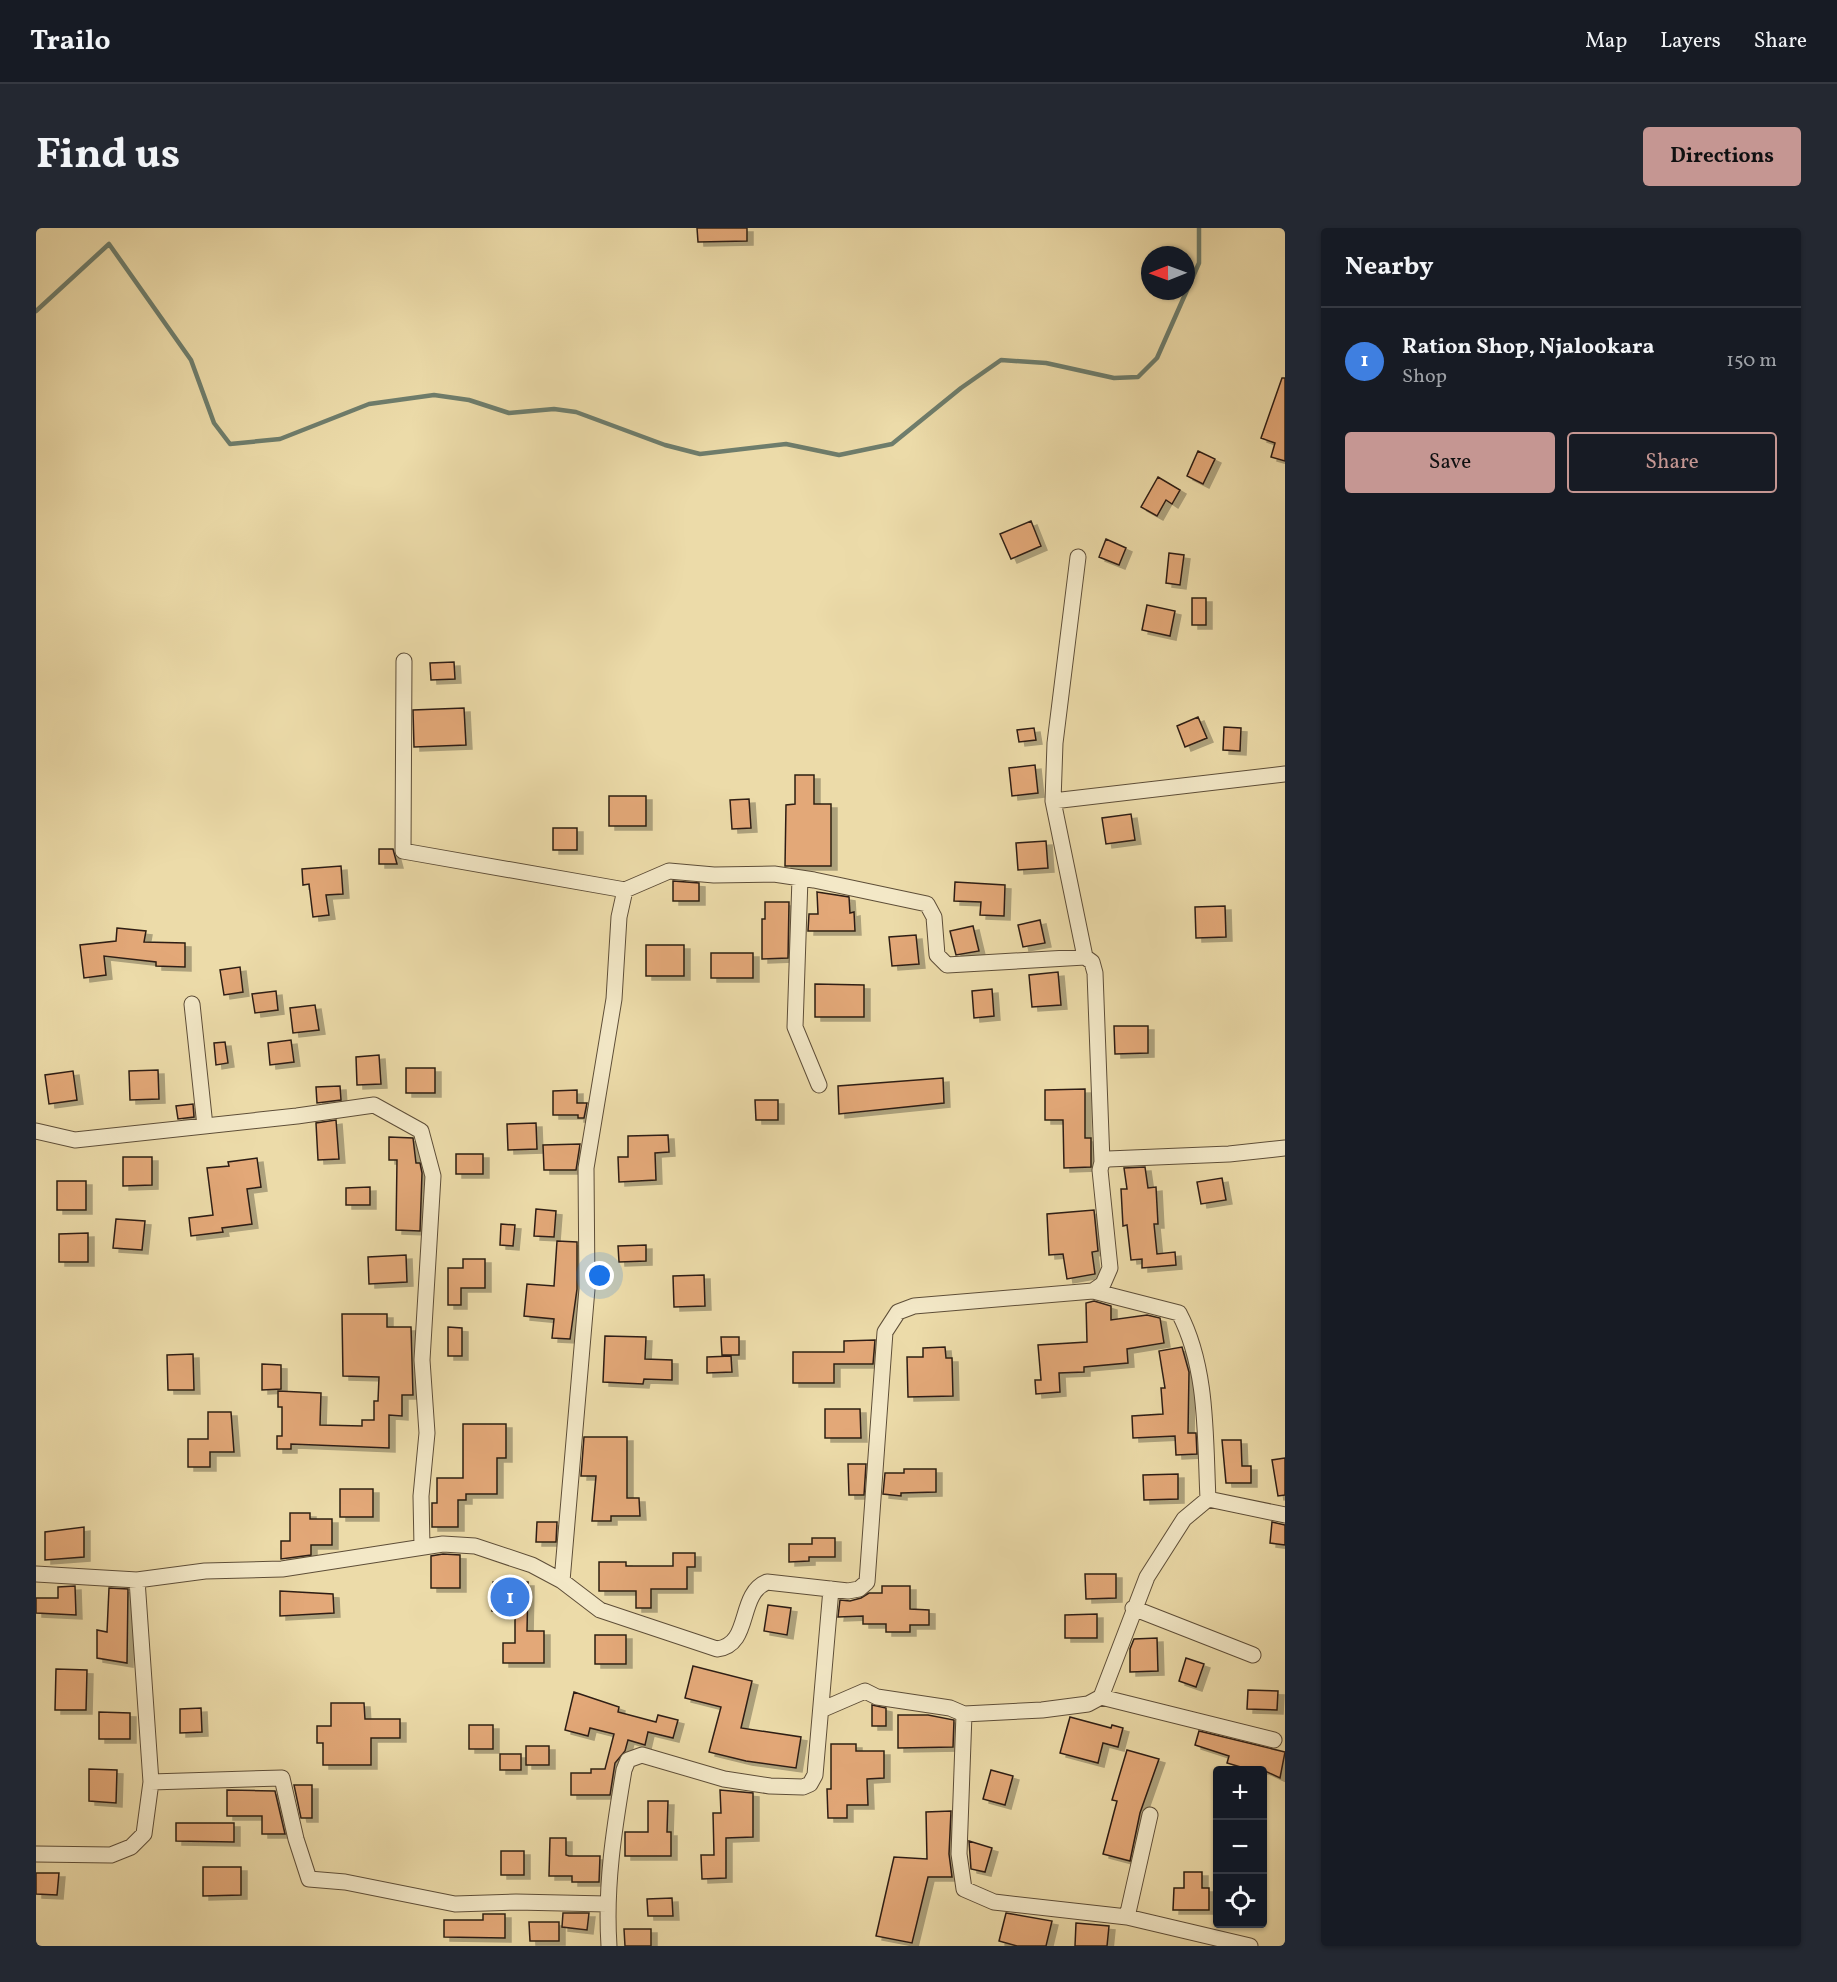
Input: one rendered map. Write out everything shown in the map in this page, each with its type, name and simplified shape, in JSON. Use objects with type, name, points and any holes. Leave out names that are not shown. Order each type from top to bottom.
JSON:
[{"type":"street","points":[[1078,557],[1055,743],[1053,801],[1085,957]]},
{"type":"street","points":[[404,661],[404,851],[625,890],[669,871],[714,875],[774,874],[800,878],[927,904],[934,917],[936,955],[947,965],[1085,957],[1092,962],[1095,973],[1102,1162],[1100,1170],[1110,1268],[1103,1284],[1093,1291]]},
{"type":"street","points":[[1053,801],[1285,774]]},
{"type":"street","points":[[800,878],[795,1027],[819,1084]]},
{"type":"street","points":[[562,1581],[587,1289],[586,1168],[614,999],[619,917],[625,890]]},
{"type":"street","points":[[192,1004],[205,1126]]},
{"type":"street","points":[[36,1131],[75,1140],[374,1105],[421,1131],[433,1176],[423,1360],[427,1433],[421,1496],[422,1547]]},
{"type":"street","points":[[1102,1162],[1108,1159],[1229,1154],[1285,1148]]},
{"type":"street","points":[[36,1574],[137,1580],[205,1571],[282,1569],[422,1547],[475,1546],[532,1565],[562,1581],[600,1610],[717,1649],[727,1647],[736,1640],[754,1593],[760,1585],[767,1582],[831,1589],[859,1589],[867,1582],[870,1573],[885,1332],[892,1317],[914,1306],[1093,1291],[1179,1313],[1187,1328],[1203,1399],[1208,1499]]},
{"type":"street","points":[[1208,1499],[1285,1515]]},
{"type":"street","points":[[821,1710],[865,1691],[877,1697],[950,1708],[964,1714],[1042,1710],[1088,1704],[1101,1697],[1147,1576],[1184,1519],[1208,1499]]},
{"type":"street","points":[[36,1854],[111,1855],[131,1847],[144,1834],[151,1782],[137,1580]]},
{"type":"street","points":[[609,1946],[607,1904],[612,1840],[624,1770],[628,1760],[642,1755],[724,1779],[770,1786],[810,1784],[815,1775],[831,1589]]},
{"type":"street","points":[[1133,1608],[1253,1655]]},
{"type":"street","points":[[1101,1697],[1274,1740]]},
{"type":"street","points":[[964,1714],[959,1854],[964,1889],[994,1902],[1127,1917],[1250,1946]]},
{"type":"street","points":[[151,1782],[282,1778],[296,1839],[309,1879],[345,1882],[455,1904],[607,1904]]},
{"type":"street","points":[[1127,1917],[1150,1815]]},
{"type":"building","points":[[697,228],[747,228],[747,241],[698,242]]},
{"type":"building","points":[[1282,378],[1285,378],[1285,461],[1271,457],[1275,443],[1261,438]]},
{"type":"building","points":[[1198,451],[1215,459],[1203,484],[1187,476]]},
{"type":"building","points":[[1158,477],[1180,490],[1172,504],[1166,500],[1157,516],[1141,507]]},
{"type":"building","points":[[1031,521],[1041,546],[1011,559],[1000,534]]},
{"type":"building","points":[[1106,539],[1126,548],[1119,565],[1099,557]]},
{"type":"building","points":[[1169,553],[1184,555],[1180,585],[1166,583]]},
{"type":"building","points":[[1192,598],[1206,598],[1206,625],[1192,625]]},
{"type":"building","points":[[1147,605],[1175,611],[1170,636],[1142,630]]},
{"type":"building","points":[[454,662],[455,679],[431,680],[430,663]]},
{"type":"building","points":[[464,708],[466,745],[414,747],[413,710]]},
{"type":"building","points":[[1198,717],[1207,738],[1185,747],[1177,726]]},
{"type":"building","points":[[1224,727],[1241,728],[1240,751],[1223,750]]},
{"type":"building","points":[[1034,728],[1036,740],[1019,742],[1017,730]]},
{"type":"building","points":[[1035,765],[1038,793],[1012,796],[1009,768]]},
{"type":"building","points":[[795,775],[814,775],[814,804],[831,804],[831,866],[785,866],[786,805],[795,804]]},
{"type":"building","points":[[609,796],[646,796],[646,826],[609,826]]},
{"type":"building","points":[[749,799],[751,828],[732,829],[730,800]]},
{"type":"building","points":[[1131,814],[1135,840],[1106,844],[1102,818]]},
{"type":"building","points":[[553,828],[577,828],[577,850],[553,850]]},
{"type":"building","points":[[1046,841],[1048,868],[1018,870],[1016,843]]},
{"type":"building","points":[[379,849],[393,849],[397,864],[379,864]]},
{"type":"building","points":[[341,866],[343,894],[326,895],[329,915],[313,917],[309,884],[303,885],[302,869]]},
{"type":"building","points":[[673,881],[699,883],[699,901],[673,901]]},
{"type":"building","points":[[955,882],[1005,885],[1004,916],[980,915],[981,902],[954,901]]},
{"type":"building","points":[[817,892],[849,897],[850,913],[854,912],[855,931],[808,931],[809,914],[818,914]]},
{"type":"building","points":[[765,902],[789,902],[788,958],[762,959],[762,919],[765,919]]},
{"type":"building","points":[[1225,906],[1226,937],[1196,938],[1195,907]]},
{"type":"building","points":[[1040,920],[1045,943],[1023,947],[1018,925]]},
{"type":"building","points":[[973,926],[979,951],[956,955],[950,931]]},
{"type":"building","points":[[117,928],[146,931],[144,942],[185,943],[185,967],[156,966],[156,962],[104,956],[106,975],[84,978],[80,945],[116,941]]},
{"type":"building","points":[[916,935],[919,964],[892,966],[889,937]]},
{"type":"building","points":[[646,945],[684,945],[684,976],[646,976]]},
{"type":"building","points":[[711,953],[753,953],[753,978],[711,978]]},
{"type":"building","points":[[240,967],[243,992],[224,995],[220,970]]},
{"type":"building","points":[[1058,972],[1061,1005],[1032,1007],[1029,975]]},
{"type":"building","points":[[815,984],[864,985],[864,1017],[815,1017]]},
{"type":"building","points":[[992,989],[994,1016],[974,1018],[972,991]]},
{"type":"building","points":[[276,991],[278,1010],[255,1013],[252,994]]},
{"type":"building","points":[[315,1005],[319,1030],[293,1033],[290,1008]]},
{"type":"building","points":[[1114,1026],[1148,1026],[1148,1053],[1115,1054]]},
{"type":"building","points":[[291,1040],[294,1062],[270,1065],[268,1043]]},
{"type":"building","points":[[225,1042],[228,1063],[216,1065],[214,1043]]},
{"type":"building","points":[[379,1055],[381,1084],[357,1085],[356,1057]]},
{"type":"building","points":[[406,1068],[435,1068],[435,1093],[406,1093]]},
{"type":"building","points":[[158,1070],[159,1099],[130,1100],[129,1071]]},
{"type":"building","points":[[73,1071],[77,1100],[49,1104],[45,1075]]},
{"type":"building","points":[[943,1078],[944,1103],[839,1114],[838,1086]]},
{"type":"building","points":[[340,1086],[341,1100],[317,1103],[316,1087]]},
{"type":"building","points":[[1085,1089],[1085,1138],[1091,1138],[1091,1167],[1064,1168],[1063,1120],[1045,1120],[1045,1090]]},
{"type":"building","points":[[577,1090],[577,1103],[587,1103],[584,1118],[578,1118],[578,1115],[553,1115],[553,1091]]},
{"type":"building","points":[[755,1100],[778,1100],[778,1120],[756,1120]]},
{"type":"building","points":[[193,1104],[194,1117],[178,1119],[176,1106]]},
{"type":"building","points":[[336,1120],[339,1159],[318,1160],[316,1123]]},
{"type":"building","points":[[536,1123],[537,1149],[508,1150],[507,1124]]},
{"type":"building","points":[[668,1135],[669,1152],[655,1153],[656,1180],[619,1182],[618,1157],[628,1157],[628,1136]]},
{"type":"building","points":[[389,1137],[413,1138],[416,1163],[420,1163],[422,1173],[420,1231],[396,1230],[397,1160],[389,1160]]},
{"type":"building","points":[[580,1144],[576,1170],[544,1170],[543,1145]]},
{"type":"building","points":[[456,1154],[483,1154],[483,1174],[456,1174]]},
{"type":"building","points":[[123,1157],[152,1157],[152,1185],[123,1186]]},
{"type":"building","points":[[257,1158],[261,1187],[247,1189],[252,1224],[222,1228],[223,1232],[191,1236],[189,1218],[213,1215],[207,1168],[229,1166],[228,1162]]},
{"type":"building","points":[[1145,1167],[1148,1188],[1156,1187],[1158,1224],[1154,1224],[1157,1254],[1175,1252],[1176,1265],[1142,1268],[1142,1259],[1131,1260],[1127,1225],[1123,1226],[1121,1189],[1127,1189],[1124,1168]]},
{"type":"building","points":[[1222,1178],[1226,1200],[1201,1204],[1197,1182]]},
{"type":"building","points":[[57,1181],[86,1181],[86,1210],[57,1210]]},
{"type":"building","points":[[370,1187],[370,1205],[346,1205],[346,1188]]},
{"type":"building","points":[[536,1209],[556,1211],[554,1237],[534,1236]]},
{"type":"building","points":[[1094,1210],[1098,1251],[1092,1252],[1095,1274],[1067,1279],[1063,1254],[1049,1255],[1047,1214]]},
{"type":"building","points":[[116,1219],[145,1221],[142,1250],[113,1248]]},
{"type":"building","points":[[501,1224],[515,1225],[513,1246],[500,1245]]},
{"type":"building","points":[[88,1233],[88,1262],[59,1262],[59,1234]]},
{"type":"building","points":[[557,1241],[577,1242],[577,1289],[570,1339],[552,1338],[554,1319],[524,1316],[527,1284],[554,1286]]},
{"type":"building","points":[[646,1245],[646,1261],[619,1262],[618,1246]]},
{"type":"building","points":[[406,1255],[407,1282],[369,1284],[368,1257]]},
{"type":"building","points":[[463,1259],[485,1259],[485,1288],[461,1288],[461,1305],[448,1305],[448,1268],[463,1268]]},
{"type":"building","points":[[704,1275],[705,1306],[674,1307],[673,1276]]},
{"type":"building","points":[[1094,1301],[1111,1306],[1111,1320],[1147,1315],[1160,1318],[1164,1343],[1127,1349],[1128,1363],[1084,1367],[1084,1372],[1059,1373],[1060,1392],[1036,1394],[1035,1380],[1041,1380],[1038,1345],[1087,1342],[1086,1303]]},
{"type":"building","points":[[342,1314],[387,1314],[387,1327],[411,1327],[413,1395],[402,1395],[402,1416],[389,1415],[389,1448],[291,1444],[291,1449],[277,1449],[277,1436],[282,1436],[282,1407],[278,1407],[278,1391],[321,1393],[320,1425],[362,1426],[362,1420],[374,1420],[374,1401],[378,1401],[379,1377],[343,1376]]},
{"type":"building","points":[[448,1327],[462,1328],[462,1356],[448,1356]]},
{"type":"building","points":[[605,1336],[646,1337],[645,1359],[672,1360],[672,1380],[644,1379],[643,1384],[603,1382]]},
{"type":"building","points":[[721,1337],[739,1337],[739,1355],[722,1355]]},
{"type":"building","points":[[875,1340],[873,1364],[834,1364],[834,1383],[793,1383],[793,1352],[844,1352],[844,1341]]},
{"type":"building","points":[[945,1347],[946,1358],[952,1358],[953,1396],[908,1397],[907,1357],[923,1357],[923,1348]]},
{"type":"building","points":[[1182,1347],[1189,1372],[1188,1433],[1196,1433],[1197,1454],[1176,1455],[1175,1436],[1133,1438],[1132,1416],[1163,1414],[1161,1388],[1165,1388],[1159,1351]]},
{"type":"building","points":[[193,1354],[194,1390],[168,1390],[167,1355]]},
{"type":"building","points":[[731,1356],[732,1372],[707,1373],[707,1357]]},
{"type":"building","points":[[262,1364],[281,1365],[281,1389],[262,1390]]},
{"type":"building","points":[[825,1409],[860,1409],[861,1438],[825,1438]]},
{"type":"building","points":[[208,1412],[231,1412],[234,1452],[210,1452],[210,1467],[188,1467],[188,1439],[208,1439]]},
{"type":"building","points":[[463,1424],[506,1424],[506,1458],[497,1458],[497,1494],[466,1494],[466,1500],[458,1500],[458,1527],[432,1527],[432,1503],[437,1503],[437,1478],[463,1478]]},
{"type":"building","points":[[584,1437],[627,1437],[627,1498],[639,1498],[640,1516],[611,1516],[611,1521],[592,1521],[596,1476],[581,1476]]},
{"type":"building","points":[[1222,1440],[1241,1440],[1242,1466],[1251,1466],[1251,1483],[1226,1483]]},
{"type":"building","points":[[1285,1458],[1285,1495],[1278,1496],[1272,1460]]},
{"type":"building","points":[[848,1464],[866,1464],[864,1495],[849,1495]]},
{"type":"building","points":[[904,1469],[936,1469],[936,1492],[901,1493],[901,1496],[883,1494],[885,1473],[904,1473]]},
{"type":"building","points":[[1178,1474],[1178,1499],[1144,1500],[1143,1475]]},
{"type":"building","points":[[340,1489],[373,1489],[373,1517],[340,1517]]},
{"type":"building","points":[[290,1513],[310,1513],[310,1519],[332,1519],[332,1545],[311,1545],[311,1555],[281,1559],[281,1541],[290,1541]]},
{"type":"building","points":[[537,1522],[557,1522],[556,1542],[536,1542]]},
{"type":"building","points":[[1272,1522],[1285,1525],[1285,1545],[1270,1543]]},
{"type":"building","points":[[84,1527],[84,1557],[45,1560],[45,1532]]},
{"type":"building","points":[[812,1538],[835,1538],[835,1557],[809,1557],[809,1561],[789,1562],[789,1544],[812,1544]]},
{"type":"building","points":[[673,1553],[695,1553],[695,1567],[687,1567],[687,1589],[651,1589],[651,1608],[636,1608],[636,1591],[599,1591],[599,1562],[626,1562],[626,1566],[673,1566]]},
{"type":"building","points":[[460,1555],[460,1588],[431,1588],[431,1556]]},
{"type":"building","points":[[1085,1574],[1116,1574],[1116,1598],[1086,1599]]},
{"type":"building","points":[[493,1582],[528,1582],[527,1631],[544,1631],[544,1663],[503,1663],[503,1643],[515,1643],[515,1612],[492,1611]]},
{"type":"building","points":[[75,1586],[76,1615],[36,1613],[36,1598],[58,1598],[58,1587]]},
{"type":"building","points":[[882,1586],[910,1586],[910,1609],[929,1610],[929,1625],[910,1625],[910,1632],[886,1632],[886,1624],[863,1624],[863,1616],[838,1617],[840,1600],[850,1601],[869,1593],[882,1593]]},
{"type":"building","points":[[109,1588],[128,1589],[127,1663],[97,1658],[97,1630],[107,1632]]},
{"type":"building","points":[[280,1591],[333,1594],[334,1613],[280,1616]]},
{"type":"building","points":[[768,1605],[791,1608],[787,1635],[764,1631]]},
{"type":"building","points":[[1097,1614],[1097,1638],[1065,1638],[1065,1615]]},
{"type":"building","points":[[595,1635],[626,1635],[626,1664],[595,1664]]},
{"type":"building","points":[[1157,1638],[1158,1671],[1130,1672],[1130,1649],[1134,1639]]},
{"type":"building","points":[[1186,1658],[1204,1664],[1196,1687],[1179,1681]]},
{"type":"building","points":[[693,1666],[752,1681],[741,1728],[801,1737],[796,1768],[746,1761],[709,1752],[721,1707],[685,1698]]},
{"type":"building","points":[[56,1669],[87,1670],[86,1710],[55,1710]]},
{"type":"building","points":[[1248,1690],[1278,1691],[1277,1710],[1247,1709]]},
{"type":"building","points":[[574,1692],[619,1707],[618,1712],[656,1722],[658,1715],[678,1720],[673,1738],[648,1732],[645,1745],[628,1740],[625,1751],[615,1763],[610,1795],[571,1795],[571,1773],[591,1773],[591,1769],[605,1769],[614,1734],[590,1728],[588,1736],[565,1730]]},
{"type":"building","points":[[331,1703],[364,1703],[365,1719],[400,1719],[400,1738],[371,1738],[371,1765],[323,1765],[323,1743],[317,1743],[317,1726],[331,1726]]},
{"type":"building","points":[[872,1705],[886,1708],[886,1726],[872,1726]]},
{"type":"building","points":[[201,1708],[202,1732],[180,1733],[180,1709]]},
{"type":"building","points":[[99,1712],[130,1713],[130,1739],[99,1739]]},
{"type":"building","points":[[898,1715],[928,1715],[954,1720],[953,1747],[898,1748]]},
{"type":"building","points":[[1070,1717],[1111,1728],[1112,1725],[1123,1728],[1118,1747],[1103,1743],[1098,1763],[1060,1753]]},
{"type":"building","points":[[469,1725],[493,1725],[493,1749],[469,1749]]},
{"type":"building","points":[[1199,1731],[1285,1752],[1280,1778],[1267,1772],[1267,1766],[1237,1766],[1227,1763],[1229,1756],[1195,1745]]},
{"type":"building","points":[[831,1744],[856,1744],[856,1751],[884,1751],[884,1778],[867,1779],[868,1805],[847,1805],[847,1818],[828,1818],[827,1789],[831,1789]]},
{"type":"building","points":[[526,1746],[549,1746],[549,1765],[526,1765]]},
{"type":"building","points":[[1127,1750],[1159,1759],[1140,1813],[1130,1861],[1103,1854],[1117,1801],[1112,1800]]},
{"type":"building","points":[[500,1754],[521,1754],[521,1770],[500,1770]]},
{"type":"building","points":[[89,1769],[117,1770],[116,1803],[89,1801]]},
{"type":"building","points":[[991,1770],[1013,1776],[1005,1805],[983,1799]]},
{"type":"building","points":[[294,1785],[312,1785],[312,1818],[301,1818]]},
{"type":"building","points":[[227,1790],[275,1791],[285,1834],[262,1834],[262,1816],[227,1816]]},
{"type":"building","points":[[720,1790],[753,1793],[753,1837],[726,1838],[726,1878],[702,1879],[701,1855],[714,1855],[713,1813],[721,1813]]},
{"type":"building","points":[[648,1801],[668,1801],[667,1832],[671,1832],[671,1856],[625,1856],[625,1832],[648,1832]]},
{"type":"building","points":[[951,1811],[949,1854],[952,1877],[928,1877],[912,1943],[876,1936],[894,1857],[927,1859],[926,1812]]},
{"type":"building","points":[[176,1823],[234,1823],[234,1842],[176,1841]]},
{"type":"building","points":[[550,1838],[566,1838],[566,1855],[600,1856],[599,1882],[572,1882],[572,1876],[549,1876]]},
{"type":"building","points":[[969,1841],[992,1848],[985,1872],[971,1869]]},
{"type":"building","points":[[501,1851],[524,1851],[524,1875],[501,1875]]},
{"type":"building","points":[[203,1867],[241,1867],[241,1895],[203,1896]]},
{"type":"building","points":[[1184,1872],[1202,1872],[1202,1888],[1209,1888],[1209,1910],[1173,1910],[1174,1888],[1184,1888]]},
{"type":"building","points":[[36,1873],[59,1873],[57,1895],[36,1894]]},
{"type":"building","points":[[672,1898],[673,1916],[648,1916],[647,1899]]},
{"type":"building","points":[[563,1913],[589,1913],[587,1930],[562,1927]]},
{"type":"building","points":[[1006,1913],[1052,1921],[1046,1946],[1017,1946],[999,1941]]},
{"type":"building","points":[[483,1914],[505,1914],[505,1938],[444,1937],[444,1920],[483,1920]]},
{"type":"building","points":[[529,1922],[559,1922],[559,1941],[530,1941]]},
{"type":"building","points":[[1076,1923],[1109,1926],[1107,1946],[1075,1946]]},
{"type":"building","points":[[624,1929],[651,1929],[651,1946],[625,1946]]},
{"type":"waterway","points":[[36,311],[109,244],[191,360],[214,423],[230,444],[280,439],[369,404],[434,395],[469,400],[509,413],[554,409],[576,412],[665,445],[700,454],[786,444],[839,455],[892,444],[961,388],[1001,360],[1046,363],[1114,378],[1138,377],[1157,358],[1199,263],[1199,228]]},
{"type":"place","name":"Ration Shop, Njalookara","points":[[510,1597]]}]
